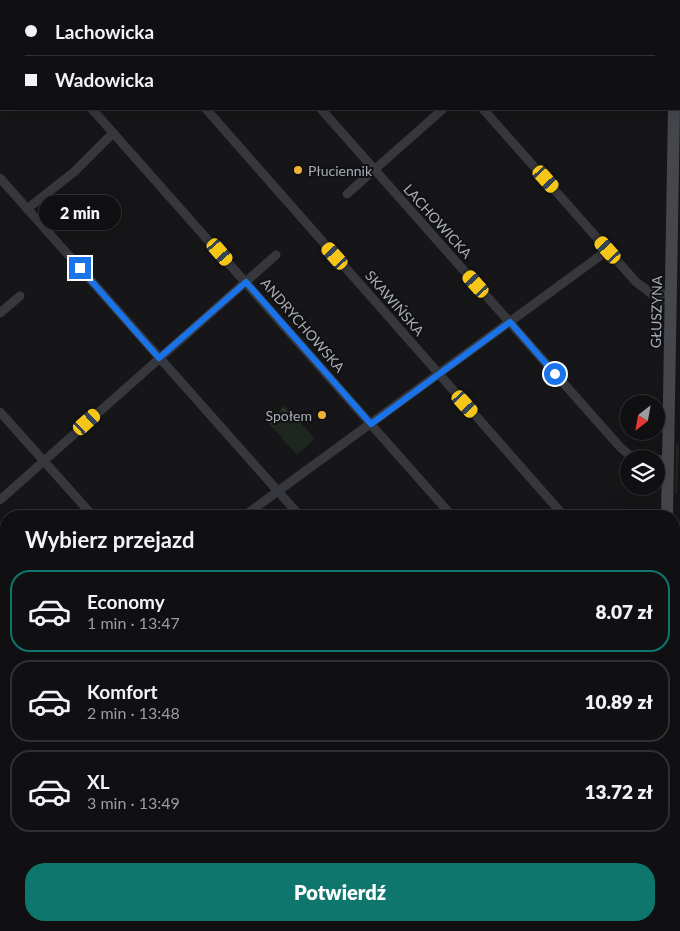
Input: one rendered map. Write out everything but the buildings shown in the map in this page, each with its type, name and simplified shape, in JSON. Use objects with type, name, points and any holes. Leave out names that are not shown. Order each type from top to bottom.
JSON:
[{"type":"street","name":"ANDRYCHOWSKA","points":[[93,110],[447,510]]},
{"type":"street","name":"SKAWIŃSKA","points":[[207,110],[559,510]]},
{"type":"street","name":"LACHOWICKA","points":[[322,110],[623,450]]},
{"type":"street","points":[[347,194],[442,110]]},
{"type":"street","points":[[484,110],[636,282],[646,290],[658,294],[671,294]]},
{"type":"street","name":"GŁUSZYNA","points":[[663,450],[671,294],[674,110]]},
{"type":"street","points":[[27,209],[74,172],[114,133]]},
{"type":"street","points":[[0,178],[295,510]]},
{"type":"street","points":[[252,510],[608,250]]},
{"type":"street","points":[[0,500],[276,255]]},
{"type":"street","points":[[0,313],[20,296]]},
{"type":"street","points":[[0,412],[88,510]]},
{"type":"street","name":"GŁUSZYNA","points":[[665,494],[666,510]]},
{"type":"green space","points":[[642,292],[666,301],[662,315],[662,311]]},
{"type":"green space","points":[[285,406],[292,413],[274,429],[267,422]]},
{"type":"green space","points":[[292,413],[315,439],[297,455],[274,429]]},
{"type":"green space","points":[[676,443],[679,446],[677,494],[675,494]]},
{"type":"place","name":"Płuciennik","points":[[298,170]]},
{"type":"place","name":"Społem","points":[[322,415]]},
{"type":"route","points":[[80,268],[159,358],[246,282],[371,424],[510,322],[555,374]]}]
